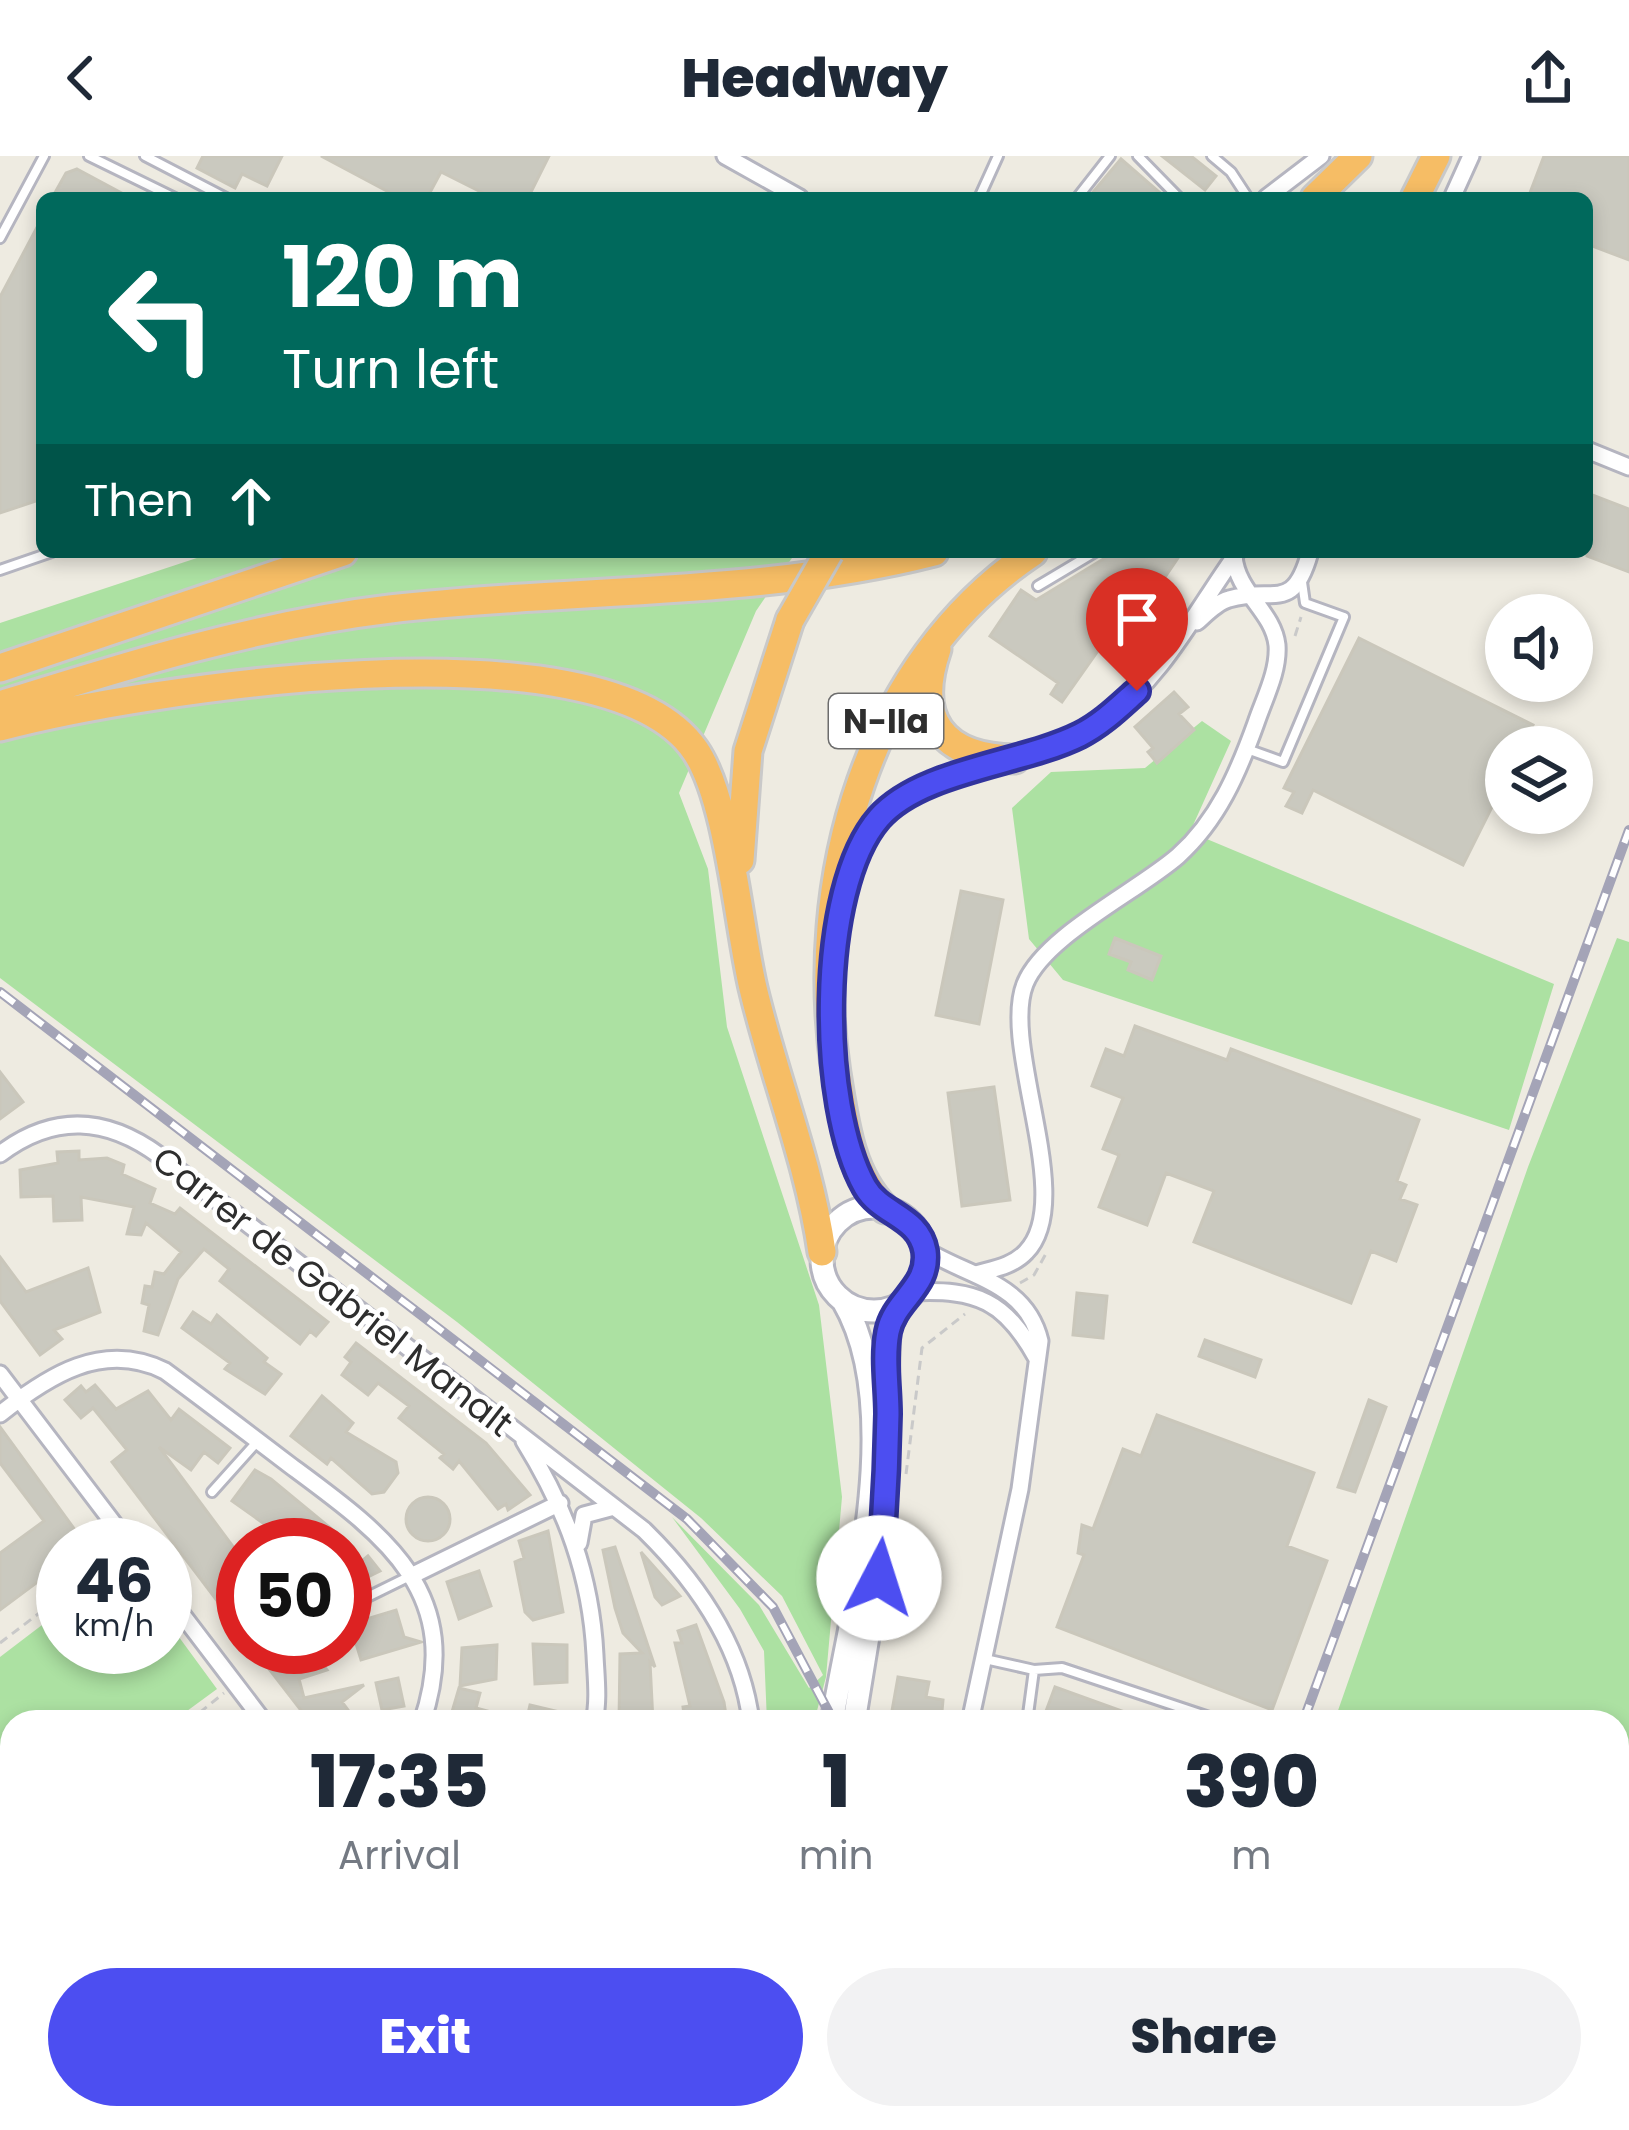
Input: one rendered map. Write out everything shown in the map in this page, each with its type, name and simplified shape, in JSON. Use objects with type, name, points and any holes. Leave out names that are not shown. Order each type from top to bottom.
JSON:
[{"type":"highway","points":[[1321,192],[1358,156]]},
{"type":"highway","points":[[1418,192],[1436,156]]},
{"type":"highway","points":[[0,668],[325,558]]},
{"type":"highway","points":[[749,972],[740,858],[744,783],[766,682],[790,620],[826,558]]},
{"type":"highway","points":[[0,705],[178,649],[384,610],[768,579],[897,558]]},
{"type":"highway","name":"N-IIa","points":[[885,1209],[856,1168],[833,1055],[832,940],[844,842],[866,764],[903,687],[946,625],[1027,558]]},
{"type":"highway","points":[[946,625],[927,684],[936,726],[968,752],[1015,758]]},
{"type":"highway","points":[[0,727],[134,698],[327,676],[457,675],[557,683],[621,697],[664,720],[695,749],[712,783],[749,972],[810,1181],[822,1252]]},
{"type":"main road","name":"N-IIa","points":[[885,1209],[907,1220],[924,1249]]},
{"type":"main road","points":[[834,1710],[859,1576],[869,1454],[867,1364],[843,1301],[826,1279],[822,1252],[844,1217],[885,1209]]},
{"type":"main road","points":[[856,1710],[883,1538],[889,1330],[922,1276],[924,1249]]},
{"type":"main road","points":[[843,1301],[866,1311],[908,1297]]},
{"type":"street","points":[[725,156],[789,192]]},
{"type":"street","points":[[1274,192],[1321,156]]},
{"type":"street","points":[[1455,192],[1471,156]]},
{"type":"street","points":[[1593,452],[1629,466]]},
{"type":"street","points":[[832,940],[842,922],[855,862],[880,817],[916,791],[1079,735],[1108,718],[1185,631],[1233,558]]},
{"type":"street","points":[[976,1274],[1008,1265],[1027,1252],[1042,1203],[1022,1026],[1027,979],[1054,948],[1182,852],[1222,802],[1247,749],[1276,665],[1273,629],[1239,584],[1236,558]]},
{"type":"street","points":[[1185,631],[1220,603],[1280,597],[1301,581],[1308,558]]},
{"type":"street","name":"Carrer de Gabriel Manalt","points":[[0,1154],[31,1134],[61,1124],[95,1124],[134,1137],[520,1433],[560,1503],[580,1552],[593,1611],[593,1710]]},
{"type":"street","points":[[924,1249],[1022,1303],[1036,1324],[1020,1490],[972,1710]]},
{"type":"street","points":[[908,1297],[965,1293],[987,1301],[1010,1315],[1036,1358]]},
{"type":"street","points":[[0,1414],[79,1364],[140,1361],[165,1370],[392,1546],[424,1604],[434,1660],[424,1710]]},
{"type":"street","points":[[0,1374],[109,1518]]},
{"type":"street","points":[[520,1433],[614,1507],[688,1574],[747,1688],[750,1710]]},
{"type":"street","points":[[410,1576],[560,1503]]},
{"type":"street","points":[[580,1552],[578,1527],[584,1515],[614,1507]]},
{"type":"street","points":[[192,1627],[255,1710]]},
{"type":"lane","points":[[0,238],[44,156]]},
{"type":"lane","points":[[89,156],[163,192]]},
{"type":"lane","points":[[145,156],[214,192]]},
{"type":"lane","points":[[982,192],[998,156]]},
{"type":"lane","points":[[1083,192],[1110,156]]},
{"type":"lane","points":[[1138,156],[1173,192]]},
{"type":"lane","points":[[1212,156],[1232,172],[1244,192]]},
{"type":"lane","points":[[0,570],[36,558]]},
{"type":"lane","points":[[1038,586],[1085,558]]},
{"type":"lane","points":[[1247,749],[1283,762],[1344,617],[1305,603],[1301,581]]},
{"type":"lane","points":[[212,1492],[229,1480],[258,1441]]},
{"type":"lane","points":[[372,1595],[410,1576]]},
{"type":"lane","points":[[983,1659],[1034,1670],[1062,1668],[1188,1710]]},
{"type":"lane","points":[[1029,1710],[1034,1670]]},
{"type":"path","points":[[0,1643],[36,1616]]},
{"type":"path","points":[[203,1710],[236,1684]]},
{"type":"green space","points":[[197,558],[792,558],[756,611],[679,793],[708,869],[727,1027],[819,1305],[842,1497],[826,1677],[817,1710],[766,1710],[764,1651],[740,1609],[672,1517],[759,1605],[809,1688],[823,1675],[782,1596],[701,1518],[457,1322],[0,978],[0,623]]},
{"type":"green space","points":[[1202,721],[1231,741],[1190,832],[1554,984],[1509,1130],[1063,980],[1029,939],[1012,808],[1051,772],[1145,768]]},
{"type":"green space","points":[[1617,938],[1629,942],[1629,1710],[1338,1710],[1528,1167]]},
{"type":"green space","points":[[36,1630],[36,1674],[192,1674],[192,1655],[217,1689],[188,1710],[0,1710],[0,1657]]},
{"type":"building","points":[[203,156],[282,156],[267,186],[242,174],[235,188],[197,168]]},
{"type":"building","points":[[321,156],[549,156],[531,192],[481,192],[441,172],[430,192],[389,192]]},
{"type":"building","points":[[1162,156],[1191,156],[1216,176],[1205,190]]},
{"type":"building","points":[[1544,156],[1629,156],[1629,260],[1593,246],[1593,192],[1530,192]]},
{"type":"building","points":[[1121,159],[1159,192],[1093,192]]},
{"type":"building","points":[[77,169],[120,192],[55,192],[66,173]]},
{"type":"building","points":[[36,229],[36,501],[0,513],[0,297]]},
{"type":"building","points":[[1593,495],[1629,509],[1629,572],[1592,558]]},
{"type":"building","points":[[1105,558],[1178,558],[1130,629],[1107,613],[1091,637],[1102,645],[1062,702],[1051,694],[1058,683],[990,636],[1021,590],[1036,600]]},
{"type":"building","points":[[1359,638],[1533,725],[1485,726],[1485,821],[1463,865],[1313,790],[1302,813],[1286,806],[1294,792],[1284,788]]},
{"type":"building","points":[[1174,692],[1188,707],[1179,714],[1194,730],[1157,763],[1148,752],[1153,748],[1135,727]]},
{"type":"building","points":[[961,891],[1003,900],[979,1024],[936,1015]]},
{"type":"building","points":[[1115,938],[1161,956],[1152,980],[1128,970],[1131,962],[1109,954]]},
{"type":"building","points":[[1135,1026],[1227,1060],[1231,1049],[1419,1120],[1397,1181],[1406,1185],[1400,1199],[1417,1205],[1396,1261],[1371,1251],[1351,1303],[1194,1242],[1214,1191],[1166,1173],[1147,1225],[1099,1207],[1119,1155],[1103,1149],[1123,1098],[1092,1086],[1106,1049],[1124,1056]]},
{"type":"building","points":[[0,1072],[23,1102],[0,1119]]},
{"type":"building","points":[[994,1087],[1010,1200],[962,1206],[948,1093]]},
{"type":"building","points":[[79,1151],[79,1160],[107,1158],[124,1165],[122,1174],[155,1189],[150,1203],[175,1214],[180,1208],[328,1322],[316,1336],[310,1331],[300,1344],[220,1281],[229,1269],[204,1249],[178,1279],[158,1335],[144,1331],[149,1305],[142,1303],[145,1286],[152,1287],[155,1272],[164,1274],[181,1252],[146,1223],[141,1235],[127,1234],[134,1207],[81,1197],[82,1220],[54,1221],[53,1196],[21,1197],[20,1170],[58,1163],[57,1152]]},
{"type":"building","points":[[0,1257],[26,1292],[88,1268],[100,1312],[54,1330],[62,1339],[40,1355],[0,1301]]},
{"type":"building","points":[[1077,1293],[1107,1296],[1103,1338],[1073,1335]]},
{"type":"building","points":[[193,1312],[211,1324],[217,1315],[267,1358],[264,1362],[281,1374],[265,1394],[225,1369],[230,1363],[182,1328]]},
{"type":"building","points":[[1205,1340],[1261,1360],[1255,1377],[1199,1356]]},
{"type":"building","points":[[356,1343],[486,1443],[530,1495],[508,1510],[506,1504],[498,1509],[459,1461],[453,1469],[440,1458],[444,1454],[399,1418],[409,1406],[378,1383],[368,1395],[342,1375],[351,1362],[345,1357]]},
{"type":"building","points":[[95,1385],[116,1409],[148,1391],[171,1420],[179,1409],[230,1448],[218,1463],[204,1452],[191,1470],[159,1447],[216,1524],[216,1599],[192,1568],[192,1518],[154,1518],[112,1462],[127,1450],[93,1408],[81,1418],[65,1400],[81,1386],[86,1392]]},
{"type":"building","points":[[322,1396],[353,1423],[346,1432],[396,1462],[398,1473],[384,1492],[372,1494],[331,1458],[327,1464],[291,1436]]},
{"type":"building","points":[[1369,1400],[1386,1407],[1355,1492],[1338,1487]]},
{"type":"building","points":[[1157,1415],[1314,1473],[1287,1546],[1327,1561],[1272,1710],[1057,1627],[1084,1555],[1078,1553],[1082,1525],[1093,1529],[1123,1449],[1141,1456]]},
{"type":"building","points":[[0,1427],[66,1518],[42,1518],[0,1463]]},
{"type":"building","points":[[255,1470],[318,1518],[256,1518],[232,1501]]},
{"type":"building","points":[[428,1497],[443,1504],[450,1519],[443,1534],[428,1541],[413,1534],[406,1519],[413,1504]]},
{"type":"building","points":[[36,1527],[36,1583],[0,1610],[0,1553]]},
{"type":"building","points":[[548,1531],[563,1612],[533,1620],[525,1612],[515,1562],[524,1558],[519,1541]]},
{"type":"building","points":[[615,1547],[655,1667],[650,1662],[652,1710],[619,1710],[620,1654],[642,1653],[623,1633],[603,1550]]},
{"type":"building","points":[[641,1552],[680,1596],[662,1605]]},
{"type":"building","points":[[479,1571],[491,1606],[459,1619],[447,1582]]},
{"type":"building","points":[[396,1610],[404,1637],[421,1642],[372,1657],[372,1617]]},
{"type":"building","points":[[696,1625],[725,1710],[683,1710],[690,1706],[675,1643],[682,1643],[678,1631]]},
{"type":"building","points":[[533,1644],[567,1645],[567,1682],[535,1684]]},
{"type":"building","points":[[497,1645],[496,1679],[460,1686],[462,1648]]},
{"type":"building","points":[[273,1674],[315,1674],[299,1679],[304,1698],[364,1685],[342,1702],[348,1710],[301,1710]]},
{"type":"building","points":[[898,1677],[929,1682],[926,1697],[943,1700],[942,1710],[892,1710]]},
{"type":"building","points":[[398,1678],[404,1706],[382,1710],[376,1683]]},
{"type":"building","points":[[1055,1687],[1119,1710],[1046,1710]]},
{"type":"building","points":[[459,1688],[480,1693],[476,1708],[484,1710],[453,1710]]},
{"type":"railway","points":[[1307,1710],[1629,830]]},
{"type":"railway","points":[[0,992],[687,1519],[773,1607],[828,1710]]},
{"type":"route","points":[[879,1578],[887,1477],[889,1330],[902,1303],[918,1287],[925,1253],[916,1229],[870,1194],[856,1168],[833,1055],[832,940],[842,922],[865,839],[890,807],[916,791],[1079,735],[1108,718],[1137,691]]}]
